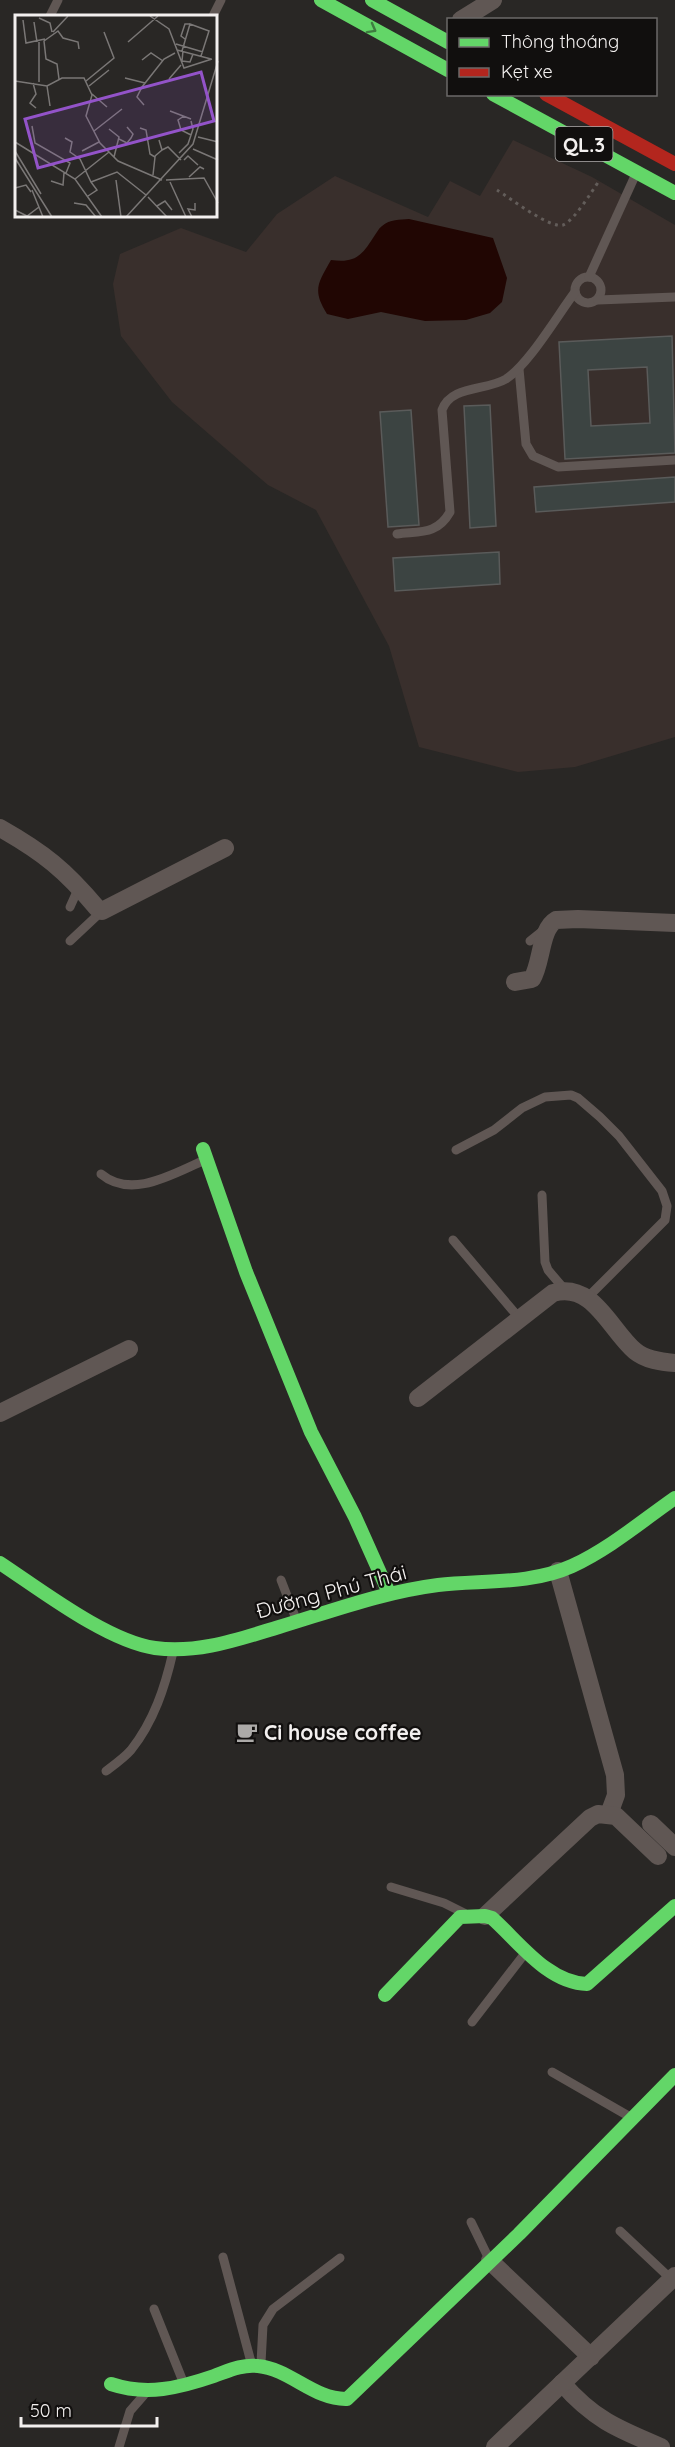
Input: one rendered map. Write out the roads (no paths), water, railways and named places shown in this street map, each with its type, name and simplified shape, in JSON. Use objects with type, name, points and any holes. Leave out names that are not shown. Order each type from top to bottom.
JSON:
[{"type":"main road","points":[[321,0],[447,69]]},
{"type":"main road","points":[[351,17],[357,0]]},
{"type":"main road","points":[[372,0],[444,35]]},
{"type":"main road","name":"QL.3","points":[[497,96],[675,193]]},
{"type":"main road","name":"QL.3","points":[[550,96],[675,164]]},
{"type":"main road","points":[[205,1154],[246,1272],[311,1431],[355,1517],[389,1593]]},
{"type":"main road","name":"Đường Phú Thái","points":[[0,1563],[111,1633],[154,1648],[196,1649],[225,1643],[389,1593],[439,1585],[522,1579],[558,1571],[597,1552],[675,1498]]},
{"type":"main road","points":[[385,1995],[456,1919],[476,1916],[492,1918],[548,1968],[565,1980],[580,1985],[587,1984],[675,1906]]},
{"type":"main road","points":[[111,2384],[119,2388],[148,2392],[257,2364],[287,2374],[331,2398],[339,2401],[347,2399],[490,2261],[675,2074]]},
{"type":"street","points":[[464,18],[493,0]]},
{"type":"street","points":[[0,828],[43,854],[68,874],[102,911],[225,848]]},
{"type":"street","points":[[515,982],[529,981],[535,975],[547,928],[553,921],[563,919],[675,922]]},
{"type":"street","points":[[418,1398],[553,1293],[565,1290],[588,1297],[636,1352],[649,1359],[675,1363]]},
{"type":"street","points":[[0,1413],[129,1349]]},
{"type":"street","points":[[558,1571],[615,1774],[616,1795],[609,1814]]},
{"type":"street","points":[[476,1916],[590,1818],[598,1814],[616,1816],[658,1856]]},
{"type":"street","points":[[651,1824],[675,1847]]},
{"type":"street","points":[[490,2261],[591,2357]]},
{"type":"street","points":[[495,2447],[673,2277]]},
{"type":"street","points":[[562,2383],[591,2413],[615,2427],[661,2447]]},
{"type":"lane","points":[[50,15],[58,0]]},
{"type":"lane","points":[[214,15],[221,0]]},
{"type":"lane","points":[[397,534],[437,528],[444,523],[450,512],[442,410],[445,403],[456,394],[504,380],[519,369],[575,292],[578,281],[589,277],[637,172]]},
{"type":"lane","points":[[589,277],[599,283],[601,288],[598,300]]},
{"type":"lane","points":[[575,292],[581,302],[587,304],[598,300],[675,297]]},
{"type":"lane","points":[[519,369],[525,444],[533,456],[558,467],[675,460]]},
{"type":"lane","points":[[70,907],[79,886]]},
{"type":"lane","points":[[70,941],[102,911]]},
{"type":"lane","points":[[530,941],[547,928]]},
{"type":"lane","points":[[456,1150],[494,1130],[522,1108],[545,1097],[564,1094],[578,1098],[619,1136],[662,1191],[667,1212],[665,1220],[588,1297]]},
{"type":"lane","points":[[101,1174],[108,1179],[139,1185],[205,1154]]},
{"type":"lane","points":[[542,1195],[545,1262],[548,1270],[565,1290]]},
{"type":"lane","points":[[453,1240],[520,1319]]},
{"type":"lane","points":[[281,1580],[297,1621]]},
{"type":"lane","points":[[106,1772],[130,1751],[146,1726],[164,1690],[174,1649]]},
{"type":"lane","points":[[391,1887],[444,1903],[476,1916]]},
{"type":"lane","points":[[472,2022],[528,1950]]},
{"type":"lane","points":[[552,2072],[632,2118]]},
{"type":"lane","points":[[471,2222],[490,2261]]},
{"type":"lane","points":[[620,2231],[673,2277]]},
{"type":"lane","points":[[223,2257],[257,2364]]},
{"type":"lane","points":[[257,2364],[263,2325],[273,2309],[340,2258]]},
{"type":"lane","points":[[154,2309],[184,2384]]},
{"type":"lane","points":[[120,2447],[130,2411],[136,2402],[148,2392]]},
{"type":"place","name":"Ci house coffee","points":[[247,1732]]}]
